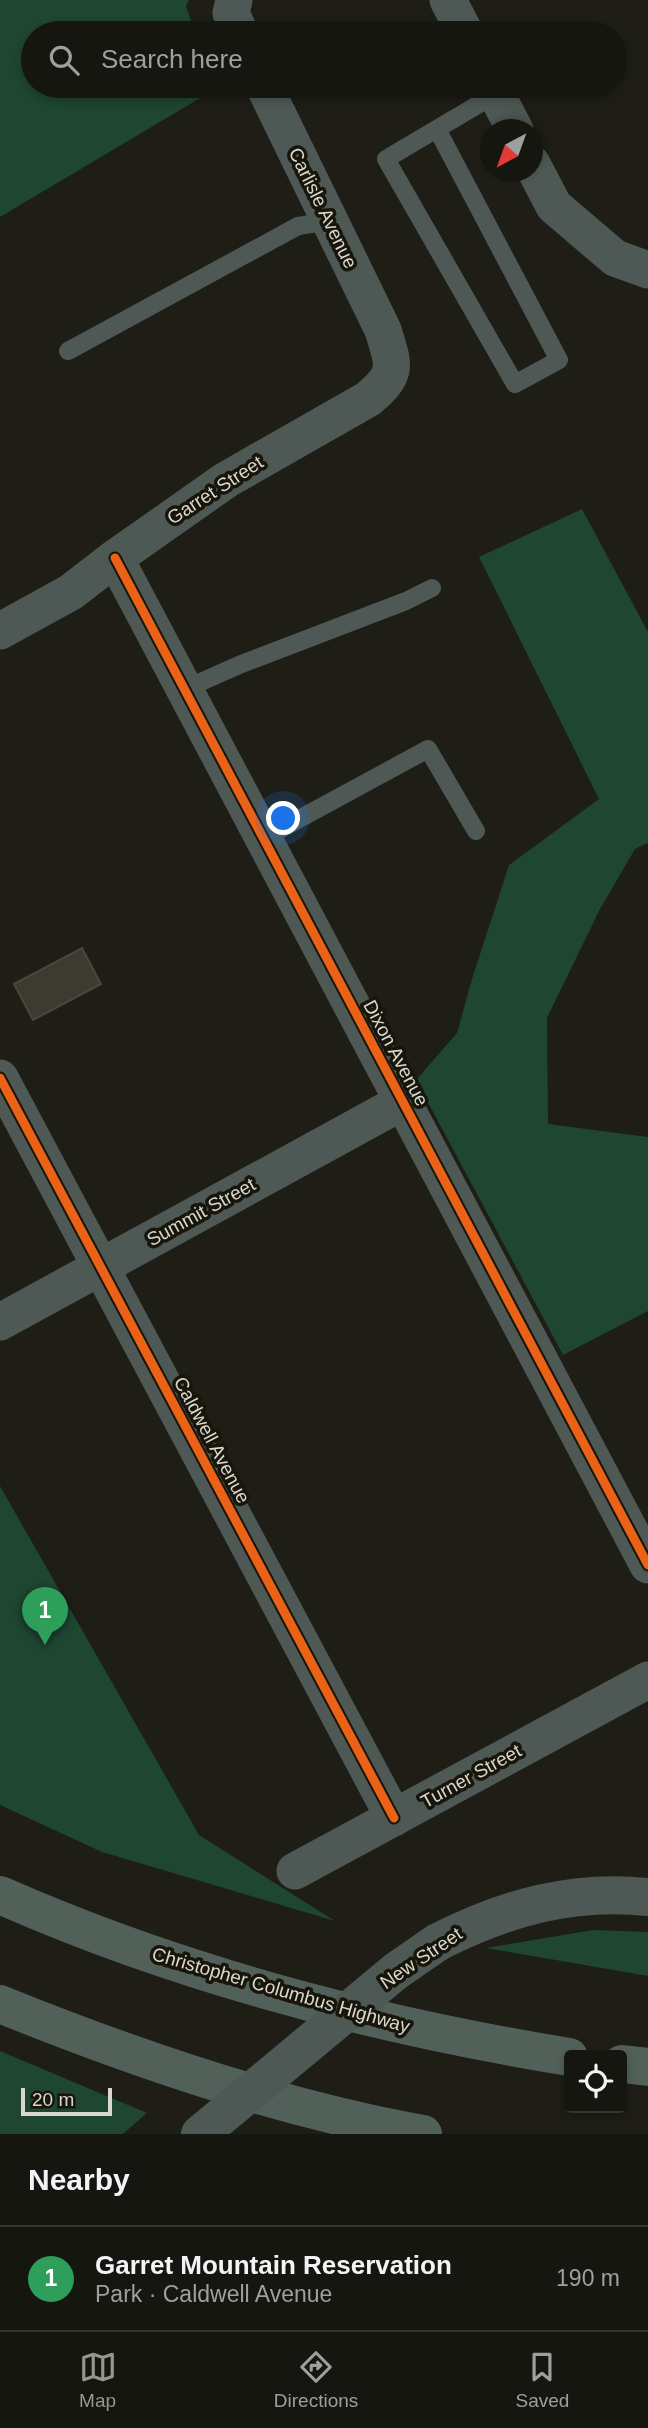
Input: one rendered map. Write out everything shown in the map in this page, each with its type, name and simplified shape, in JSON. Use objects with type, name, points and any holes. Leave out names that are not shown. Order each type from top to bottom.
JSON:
[{"type":"highway","name":"Christopher Columbus Highway","points":[[0,1895],[138,1950],[244,1984],[348,2013],[460,2039],[564,2056]]},
{"type":"highway","points":[[0,2004],[192,2074],[299,2106],[424,2134]]},
{"type":"highway","points":[[627,2065],[648,2067]]},
{"type":"street","points":[[448,0],[459,21]]},
{"type":"street","name":"Carlisle Avenue","points":[[270,98],[383,330]]},
{"type":"street","points":[[498,98],[509,119]]},
{"type":"street","points":[[542,182],[554,206],[615,258],[648,270]]},
{"type":"street","name":"Garret Street","points":[[0,631],[71,592],[226,480],[368,399],[385,385],[391,373],[392,361],[383,330]]},
{"type":"street","name":"Dixon Avenue","points":[[115,558],[648,1565]]},
{"type":"street","name":"Caldwell Avenue","points":[[0,1078],[394,1818]]},
{"type":"street","name":"Summit Street","points":[[0,1322],[402,1102]]},
{"type":"street","name":"Turner Street","points":[[295,1871],[648,1679]]},
{"type":"street","name":"New Street","points":[[200,2134],[396,1971],[438,1942],[476,1922],[569,1897],[648,1897]]},
{"type":"lane","points":[[437,129],[559,360],[515,384],[386,159],[482,98]]},
{"type":"lane","points":[[68,351],[298,226],[330,221]]},
{"type":"lane","points":[[185,689],[239,665],[407,601],[432,588]]},
{"type":"lane","points":[[264,838],[428,748],[476,831]]},
{"type":"green space","points":[[0,0],[189,0],[186,6],[191,21],[21,21],[21,98],[200,98],[0,217]]},
{"type":"green space","points":[[582,509],[648,632],[648,843],[635,849],[600,909],[547,1018],[548,1124],[648,1137],[648,1311],[563,1355],[416,1080],[457,1033],[509,865],[599,799],[479,557]]},
{"type":"green space","points":[[0,1486],[199,1835],[335,1921],[102,1852],[0,1805]]},
{"type":"green space","points":[[593,1930],[648,1932],[648,1976],[486,1948]]},
{"type":"green space","points":[[0,2051],[147,2113],[123,2134],[0,2134]]},
{"type":"building","points":[[82,948],[101,984],[33,1020],[14,984]]},
{"type":"cycle path","points":[[115,558],[648,1565]]},
{"type":"cycle path","points":[[0,1078],[394,1818]]},
{"type":"place","name":"Garret Mountain Reservation","points":[[45,1645]]}]
